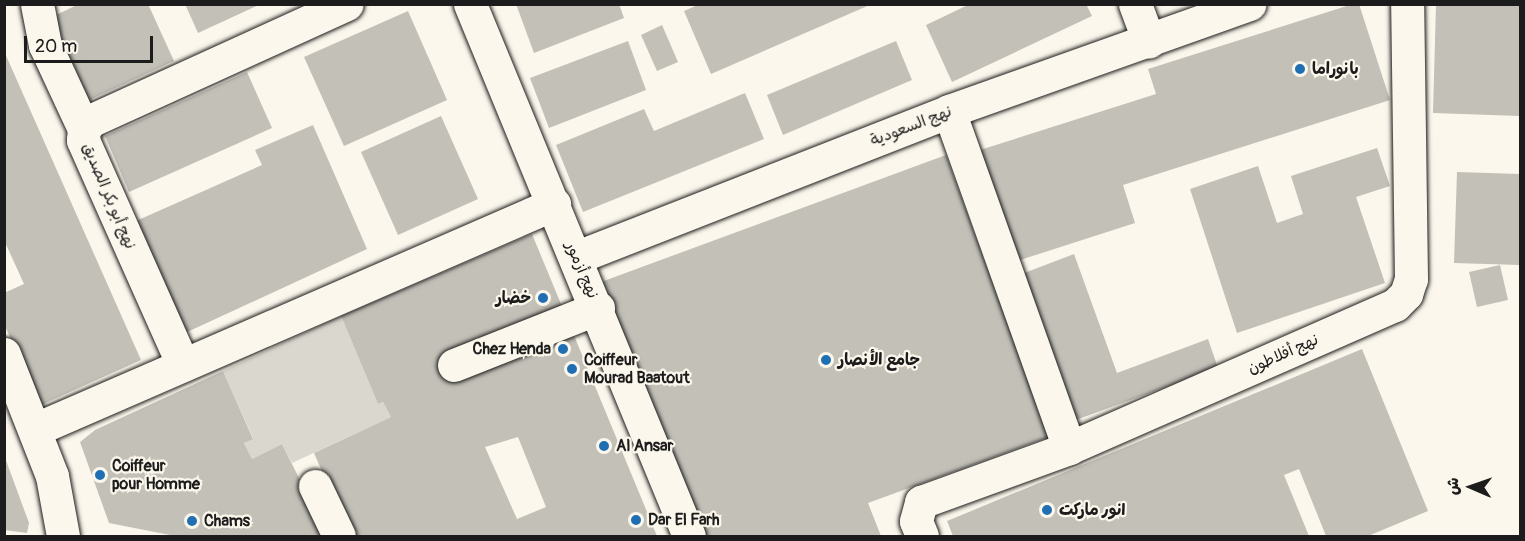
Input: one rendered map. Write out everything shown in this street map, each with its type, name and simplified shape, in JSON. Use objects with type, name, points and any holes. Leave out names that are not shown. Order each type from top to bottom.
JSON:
[{"type":"street","points":[[37,4],[45,45],[84,129]]},
{"type":"street","name":"نهج أبو بكر الصديق","points":[[183,365],[83,140],[84,129],[90,121],[347,4]]},
{"type":"street","name":"نهج أزمور","points":[[470,4],[578,257],[689,537]]},
{"type":"street","points":[[1135,4],[1149,42]]},
{"type":"street","name":"نهج السعودية","points":[[578,257],[949,111],[1149,42],[1249,4]]},
{"type":"street","name":"نهج أفلاطون","points":[[922,537],[916,521],[921,502],[1069,448],[1395,305],[1406,294],[1411,279],[1407,4]]},
{"type":"street","points":[[949,111],[1069,448]]},
{"type":"street","points":[[36,429],[554,204]]},
{"type":"street","points":[[454,365],[598,308]]},
{"type":"street","points":[[4,354],[36,429],[58,498],[63,537]]},
{"type":"street","points":[[315,486],[339,537]]},
{"type":"shaded area","points":[[341,316],[378,404],[383,402],[391,417],[292,463],[282,444],[252,459],[244,443],[253,438],[223,371]]},
{"type":"building","points":[[79,4],[148,4],[174,61],[89,100],[52,17]]},
{"type":"building","points":[[185,4],[261,4],[198,33]]},
{"type":"building","points":[[516,4],[619,4],[624,18],[534,53]]},
{"type":"building","points":[[700,4],[872,4],[711,74],[684,11]]},
{"type":"building","points":[[970,4],[1086,4],[1092,16],[952,82],[926,25]]},
{"type":"building","points":[[1359,4],[1390,100],[1123,185],[1135,223],[1014,262],[980,150],[1156,94],[1148,69]]},
{"type":"building","points":[[1436,4],[1520,4],[1520,116],[1433,113]]},
{"type":"building","points":[[408,11],[447,100],[344,146],[304,57]]},
{"type":"building","points":[[662,25],[678,62],[657,71],[641,35]]},
{"type":"building","points":[[628,41],[646,90],[549,128],[530,78]]},
{"type":"building","points":[[896,41],[912,80],[783,135],[767,95]]},
{"type":"building","points":[[4,51],[141,360],[41,405],[4,324],[4,293],[24,284],[4,240]]},
{"type":"building","points":[[247,72],[272,128],[129,192],[105,136]]},
{"type":"building","points":[[745,93],[764,139],[583,212],[556,145],[644,109],[654,131]]},
{"type":"building","points":[[441,116],[478,199],[398,235],[361,152]]},
{"type":"building","points":[[313,125],[367,249],[185,333],[136,221],[262,165],[255,150]]},
{"type":"building","points":[[1377,148],[1390,186],[1356,197],[1385,283],[1237,333],[1190,189],[1258,166],[1277,223],[1303,214],[1291,176]]},
{"type":"building","name":"جامع الأنصار","points":[[946,155],[1049,437],[868,503],[881,536],[703,536],[601,282]]},
{"type":"building","points":[[1457,172],[1520,174],[1520,265],[1454,263]]},
{"type":"building","points":[[532,234],[657,536],[350,536],[314,453],[391,417],[383,402],[378,404],[341,316]],"holes":[[[518,437],[546,507],[517,519],[485,447]]]},
{"type":"building","points":[[1074,254],[1117,373],[1208,339],[1218,368],[1073,421],[1019,275]]},
{"type":"building","points":[[1500,265],[1508,300],[1477,307],[1469,272]]},
{"type":"building","points":[[1362,349],[1428,511],[1368,536],[1326,536],[1299,469],[1284,475],[1309,536],[953,536],[947,521]]},
{"type":"building","points":[[223,371],[253,439],[244,443],[252,459],[282,444],[328,536],[175,536],[109,523],[80,442],[95,430]]},
{"type":"building","points":[[4,455],[29,523],[27,533],[4,530]]},
{"type":"place","name":"بانوراما","points":[[1300,69]]},
{"type":"place","name":"خضار","points":[[543,298]]},
{"type":"place","name":"Chez Henda","points":[[563,349]]},
{"type":"place","name":"جامع الأنصار","points":[[826,360]]},
{"type":"place","name":"Coiffeur Mourad Baatout","points":[[572,369]]},
{"type":"place","name":"Al Ansar","points":[[604,446]]},
{"type":"place","name":"Coiffeur pour Homme","points":[[100,475]]},
{"type":"place","name":"انور ماركت","points":[[1047,510]]},
{"type":"place","name":"Dar El Farh","points":[[636,520]]},
{"type":"place","name":"Chams","points":[[192,521]]}]
